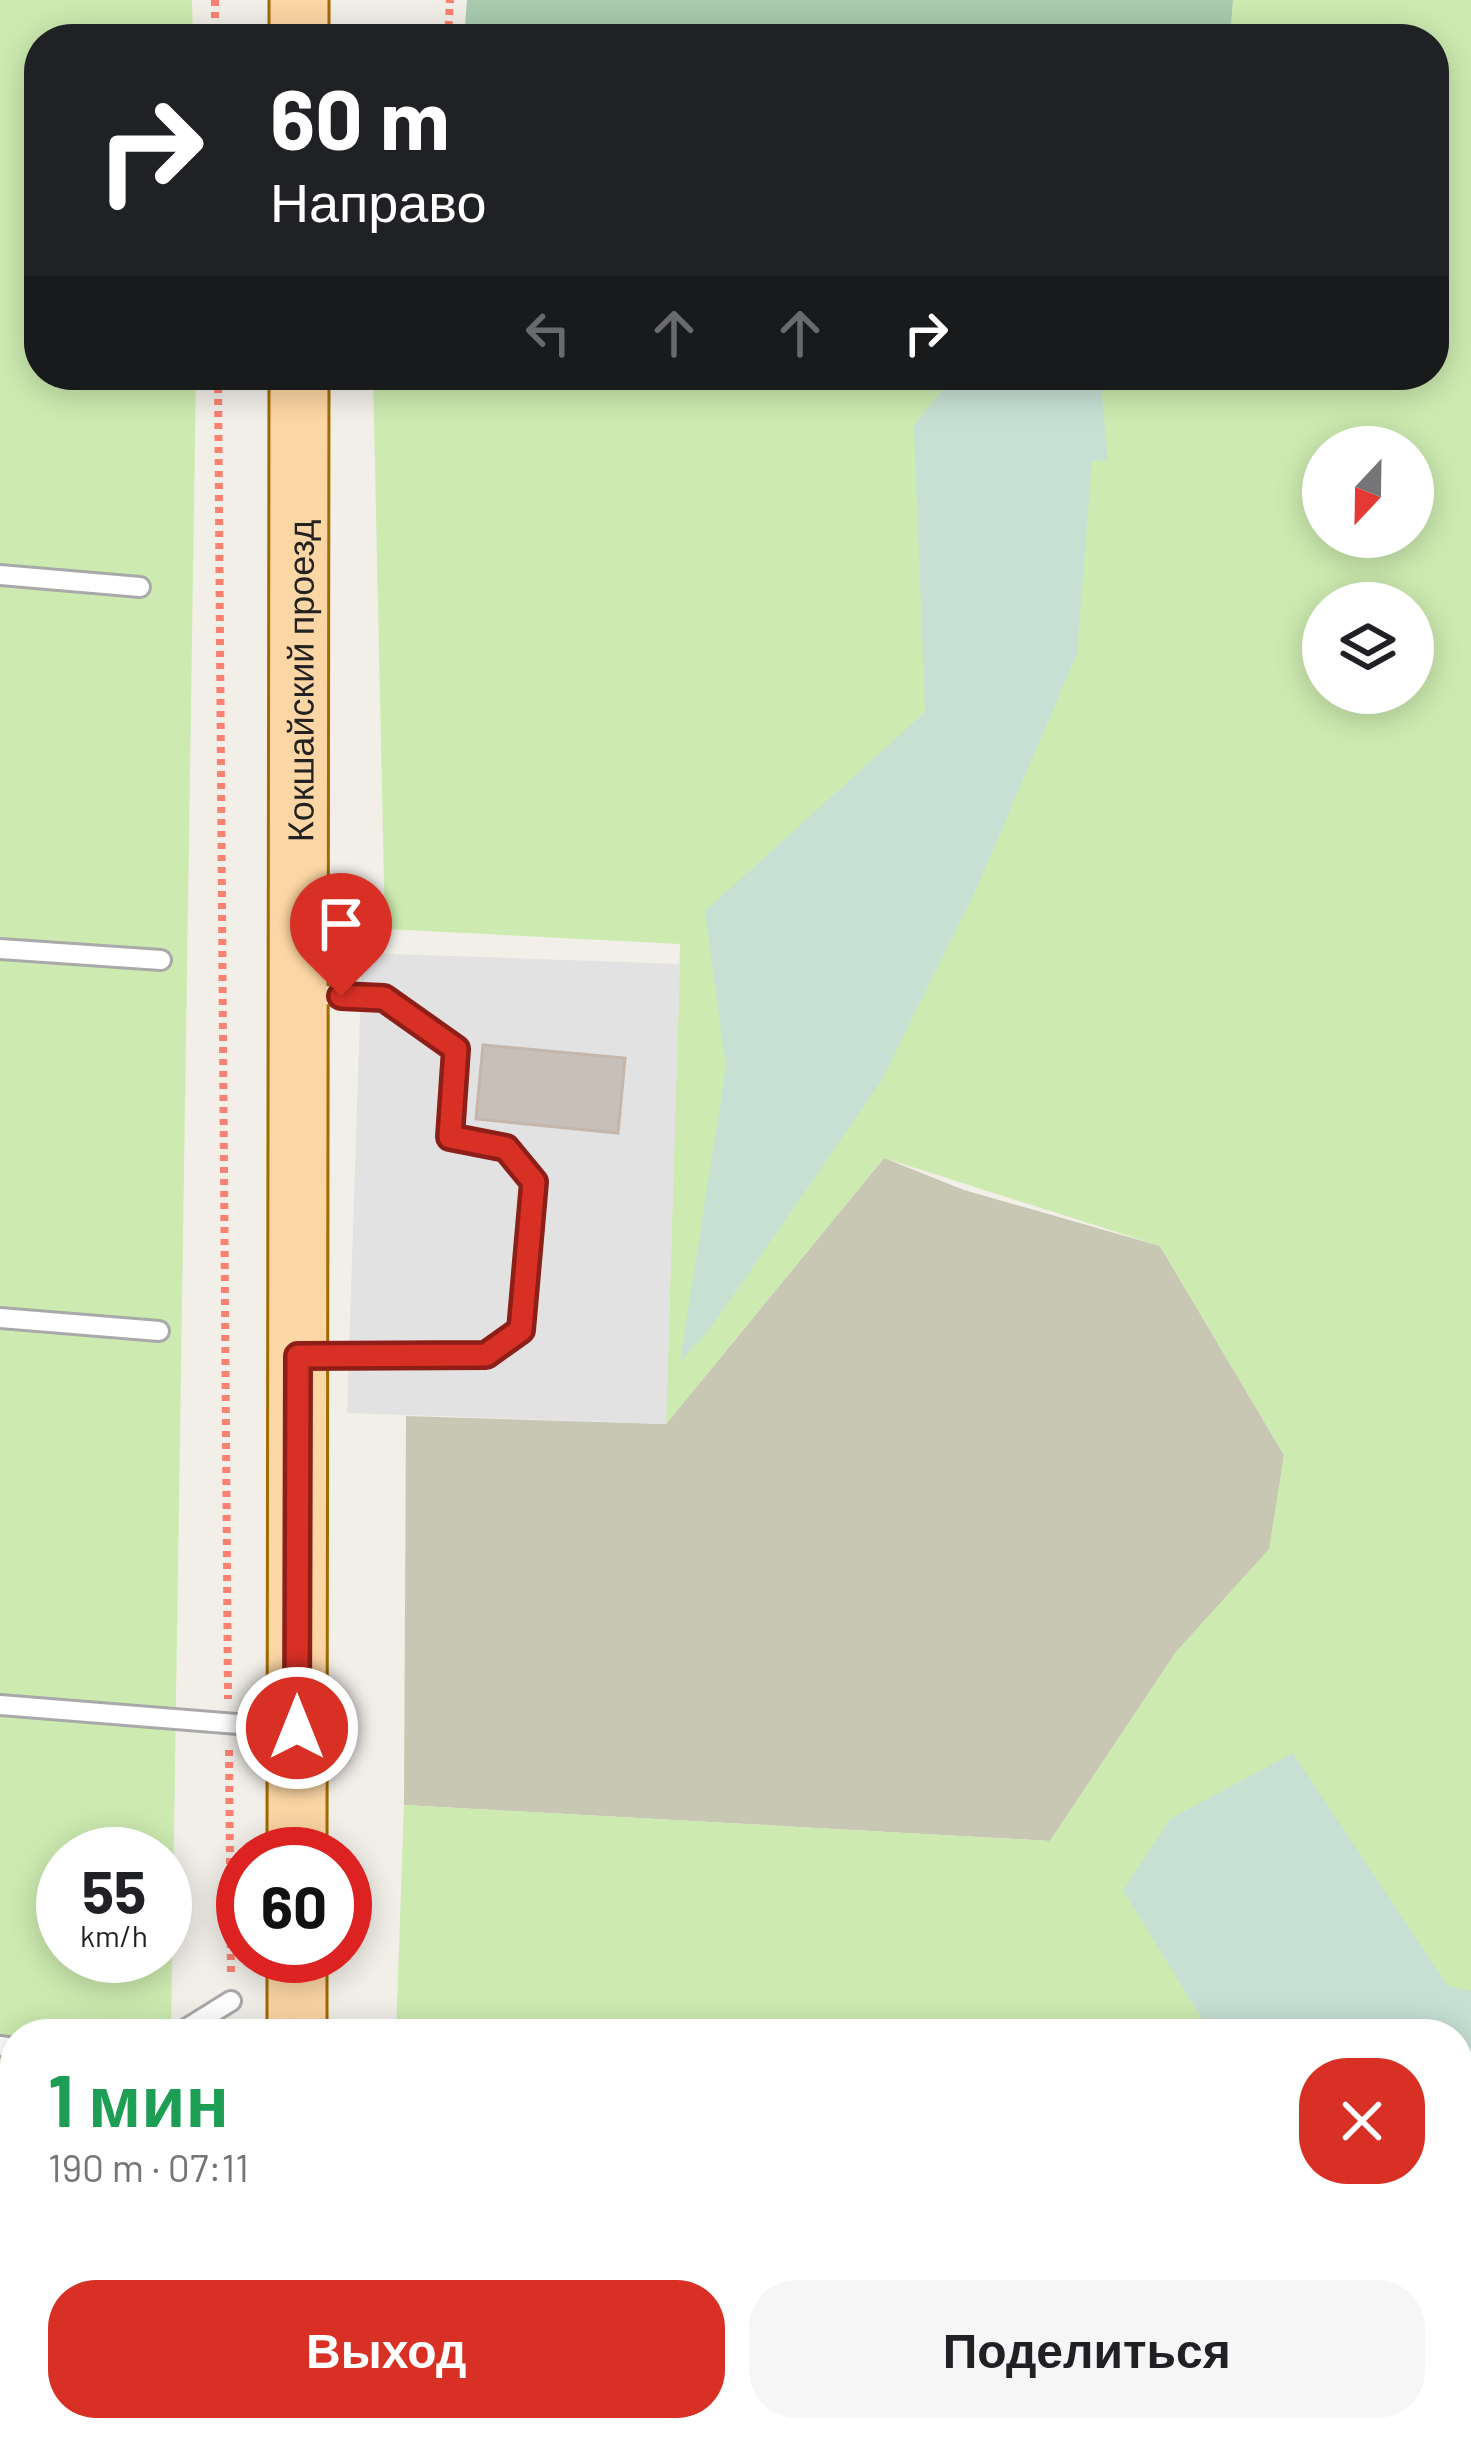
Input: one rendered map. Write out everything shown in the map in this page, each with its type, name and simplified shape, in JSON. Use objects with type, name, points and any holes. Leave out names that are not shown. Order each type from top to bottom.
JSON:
[{"type":"main road","name":"Кокшайский проезд","points":[[297,1827],[299,390]]},
{"type":"main road","points":[[297,1983],[297,2019]]},
{"type":"lane","points":[[0,575],[140,587]]},
{"type":"lane","points":[[0,949],[161,960]]},
{"type":"lane","points":[[298,994],[384,998],[456,1049],[450,1137],[506,1148],[534,1182],[521,1330],[486,1355],[298,1356]]},
{"type":"lane","points":[[0,1318],[159,1331]]},
{"type":"lane","points":[[0,1705],[297,1728]]},
{"type":"lane","points":[[202,2019],[231,2001]]},
{"type":"path","points":[[218,390],[231,2001]]},
{"type":"shaded area","points":[[943,390],[1101,390],[1108,460],[1092,461],[1077,654],[974,894],[880,1083],[712,1326],[680,1362],[726,1067],[705,911],[925,712],[914,425]]},
{"type":"shaded area","points":[[362,953],[680,964],[666,1424],[347,1413]]},
{"type":"shaded area","points":[[884,1158],[964,1190],[1160,1246],[1284,1455],[1270,1549],[1176,1652],[1050,1841],[404,1805],[406,1416],[666,1424]]},
{"type":"shaded area","points":[[1293,1753],[1448,1986],[1471,1991],[1471,2019],[1202,2019],[1123,1890],[1170,1819]]},
{"type":"green space","points":[[0,0],[192,0],[193,24],[24,24],[24,390],[196,390],[174,1827],[36,1827],[36,1983],[172,1983],[171,2019],[0,2019]]},
{"type":"green space","points":[[467,0],[1233,0],[1231,24],[465,24]]},
{"type":"green space","points":[[1233,0],[1471,0],[1471,2019],[397,2019],[404,1805],[1050,1841],[1176,1652],[1269,1549],[1284,1455],[1160,1246],[884,1158],[666,1424],[680,944],[385,929],[373,390],[1449,390],[1449,24],[1231,24]]},
{"type":"building","points":[[483,1045],[625,1058],[618,1133],[476,1119]]},
{"type":"route","points":[[297,1728],[298,1356],[486,1355],[521,1330],[534,1182],[506,1148],[450,1137],[456,1049],[384,998],[341,996]]}]
